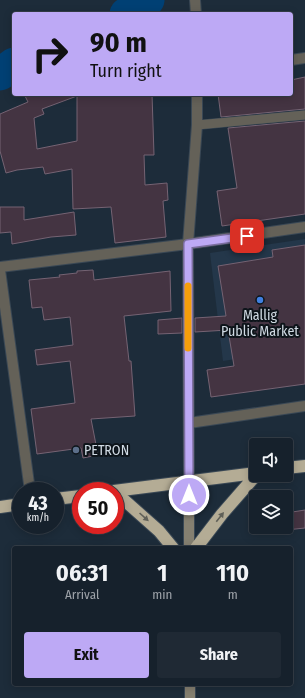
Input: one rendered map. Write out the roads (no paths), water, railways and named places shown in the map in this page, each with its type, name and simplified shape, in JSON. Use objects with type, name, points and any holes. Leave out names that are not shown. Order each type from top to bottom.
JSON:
[{"type":"highway","points":[[293,467],[305,466]]},
{"type":"highway","points":[[124,490],[249,475]]},
{"type":"highway","points":[[198,546],[249,482]]},
{"type":"highway","points":[[124,499],[159,531],[171,546]]},
{"type":"highway","points":[[0,507],[12,505]]},
{"type":"main road","points":[[188,482],[189,546]]},
{"type":"main road","points":[[190,686],[190,698]]},
{"type":"street","points":[[195,0],[196,12]]},
{"type":"street","points":[[293,60],[305,58]]},
{"type":"street","points":[[188,482],[188,244],[197,125],[197,96]]},
{"type":"street","points":[[29,482],[0,269],[305,227]]},
{"type":"street","points":[[189,423],[305,406]]},
{"type":"lane","points":[[197,125],[305,115]]},
{"type":"waterway","points":[[131,12],[148,0]]},
{"type":"waterway","points":[[0,74],[12,65]]},
{"type":"place","name":"Mallig Public Market","points":[[260,300]]},
{"type":"place","name":"PETRON","points":[[76,450]]}]
